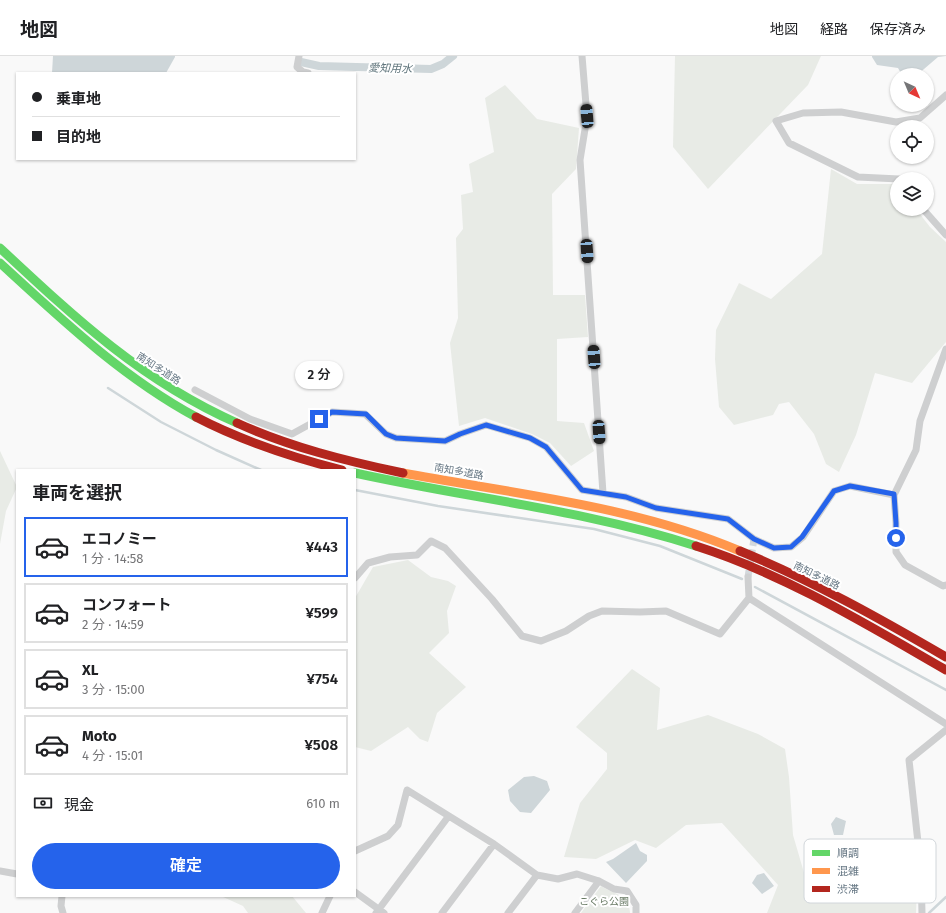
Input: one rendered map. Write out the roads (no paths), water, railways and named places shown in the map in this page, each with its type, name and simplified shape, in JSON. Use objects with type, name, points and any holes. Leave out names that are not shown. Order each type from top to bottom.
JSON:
[{"type":"highway","name":"南知多道路","points":[[0,248],[67,310],[128,360],[163,384],[194,402],[261,433],[305,449],[366,465],[573,502],[671,526],[716,541],[755,557],[829,593],[946,657]]},
{"type":"highway","points":[[0,263],[94,347],[122,370],[158,394],[195,416],[236,436],[276,451],[338,469]]},
{"type":"highway","name":"南知多道路","points":[[356,473],[410,485],[574,514],[667,537],[711,551],[747,564],[800,588],[831,604],[946,670]]},
{"type":"street","points":[[299,56],[298,67],[303,72]]},
{"type":"street","points":[[582,56],[587,116],[580,160],[603,493]]},
{"type":"street","points":[[890,179],[858,177],[789,143],[776,121],[803,113],[841,112],[896,122],[920,118],[946,95]]},
{"type":"street","points":[[929,216],[946,235]]},
{"type":"street","points":[[946,349],[920,421],[916,450],[894,494],[896,552],[905,564],[944,586],[946,585]]},
{"type":"street","points":[[195,390],[250,419],[292,434],[332,412],[366,414],[386,434],[396,438],[445,441],[486,425],[530,438],[546,447],[582,490],[626,497],[656,508],[728,519],[754,539],[774,548],[791,547],[802,537],[834,491],[850,486],[894,494]]},
{"type":"street","points":[[356,577],[368,563],[390,557],[417,554],[431,541],[445,548],[492,599],[522,636],[541,641],[566,631],[589,616],[602,611],[666,611],[720,634],[749,598],[748,577]]},
{"type":"street","points":[[749,598],[946,724]]},
{"type":"street","points":[[918,839],[909,760],[946,730]]},
{"type":"street","points":[[356,851],[388,836],[398,825],[407,790],[448,817],[494,844],[537,875],[558,879],[577,874],[599,881],[614,889],[627,891],[636,905],[636,913]]},
{"type":"street","points":[[356,893],[379,912],[448,817]]},
{"type":"street","points":[[442,913],[494,844]]},
{"type":"street","points":[[0,871],[16,874]]},
{"type":"street","points":[[508,913],[537,875]]},
{"type":"street","points":[[575,913],[599,881]]},
{"type":"street","points":[[62,897],[61,906],[63,913]]},
{"type":"street","points":[[322,913],[330,897]]},
{"type":"street","points":[[922,903],[922,913]]},
{"type":"waterway","name":"愛知用水","points":[[301,62],[319,66],[431,69],[443,64],[453,56]]},
{"type":"waterway","points":[[108,388],[161,422],[216,450],[259,469]]},
{"type":"waterway","points":[[356,490],[438,506],[594,529],[660,546],[742,579]]},
{"type":"waterway","points":[[755,587],[946,690]]},
{"type":"waterway","points":[[929,913],[946,897]]},
{"type":"tunnel","points":[[748,577],[754,539]]},
{"type":"park label","name":"こぐら公園","points":[[604,901]]}]
